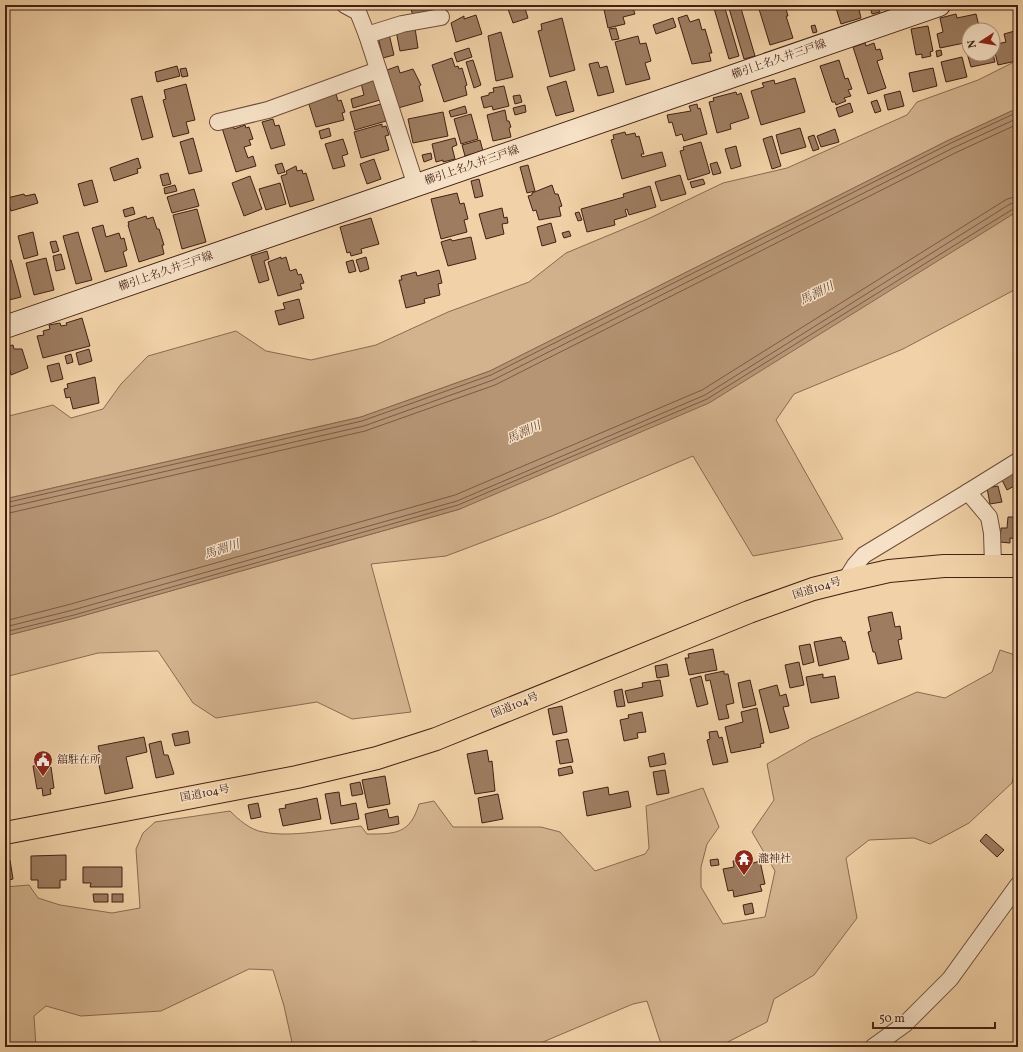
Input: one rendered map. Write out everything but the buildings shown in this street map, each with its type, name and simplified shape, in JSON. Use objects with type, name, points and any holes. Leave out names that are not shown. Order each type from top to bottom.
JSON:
[{"type":"highway","name":"国道104号","points":[[5,833],[297,777],[377,758],[436,739],[749,612],[845,581],[889,571],[944,566],[1018,566]]},
{"type":"main road","name":"櫛引上名久井三戸線","points":[[5,327],[939,5]]},
{"type":"street","points":[[345,5],[358,12],[367,35],[416,186]]},
{"type":"street","points":[[367,35],[402,24],[441,17]]},
{"type":"street","points":[[218,122],[268,110],[378,70]]},
{"type":"street","points":[[845,581],[864,554],[1018,461]]},
{"type":"street","points":[[968,492],[989,517],[992,533],[993,565]]},
{"type":"street","points":[[873,1047],[906,1024],[950,979],[1018,885]]},
{"type":"shaded area","points":[[1018,60],[1018,108],[949,140],[490,371],[361,417],[5,499],[5,417],[53,405],[71,418],[103,409],[121,384],[148,356],[236,331],[266,351],[311,360],[376,345],[448,312],[529,282],[566,253],[650,218],[723,183],[787,168],[907,115],[917,102],[978,80]]},
{"type":"shaded area","points":[[1018,211],[1018,288],[903,349],[794,394],[776,420],[843,539],[753,556],[693,456],[552,516],[446,556],[371,564],[411,712],[352,719],[317,702],[216,718],[193,703],[158,651],[98,653],[5,677],[5,636],[75,618],[460,509]]},
{"type":"shaded area","points":[[1000,650],[1018,656],[1018,756],[1012,783],[969,823],[930,844],[914,838],[869,840],[846,858],[857,918],[814,975],[774,999],[767,1022],[718,1047],[662,1047],[647,1001],[633,1004],[531,1047],[494,1047],[474,1041],[452,1047],[293,1047],[284,1006],[273,970],[249,969],[161,1011],[81,1016],[46,1006],[34,1016],[36,1047],[5,1047],[5,887],[29,885],[38,898],[60,905],[112,913],[140,908],[136,849],[143,833],[155,822],[230,811],[249,827],[258,831],[274,834],[299,834],[361,826],[367,834],[386,834],[406,827],[415,814],[419,804],[434,801],[453,827],[541,827],[560,832],[595,871],[645,854],[649,848],[646,806],[703,788],[719,827],[707,844],[701,867],[701,887],[723,924],[765,917],[775,871],[752,832],[774,800],[767,764],[811,739],[917,692],[945,698],[992,672]]},
{"type":"water","name":"馬淵川","points":[[1018,108],[1018,211],[709,403],[460,509],[75,618],[5,636],[5,499],[361,417],[490,371],[949,140]]},
{"type":"place","name":"舘駐在所","points":[[43,777]]},
{"type":"place","name":"瀧神社","points":[[744,876]]}]
